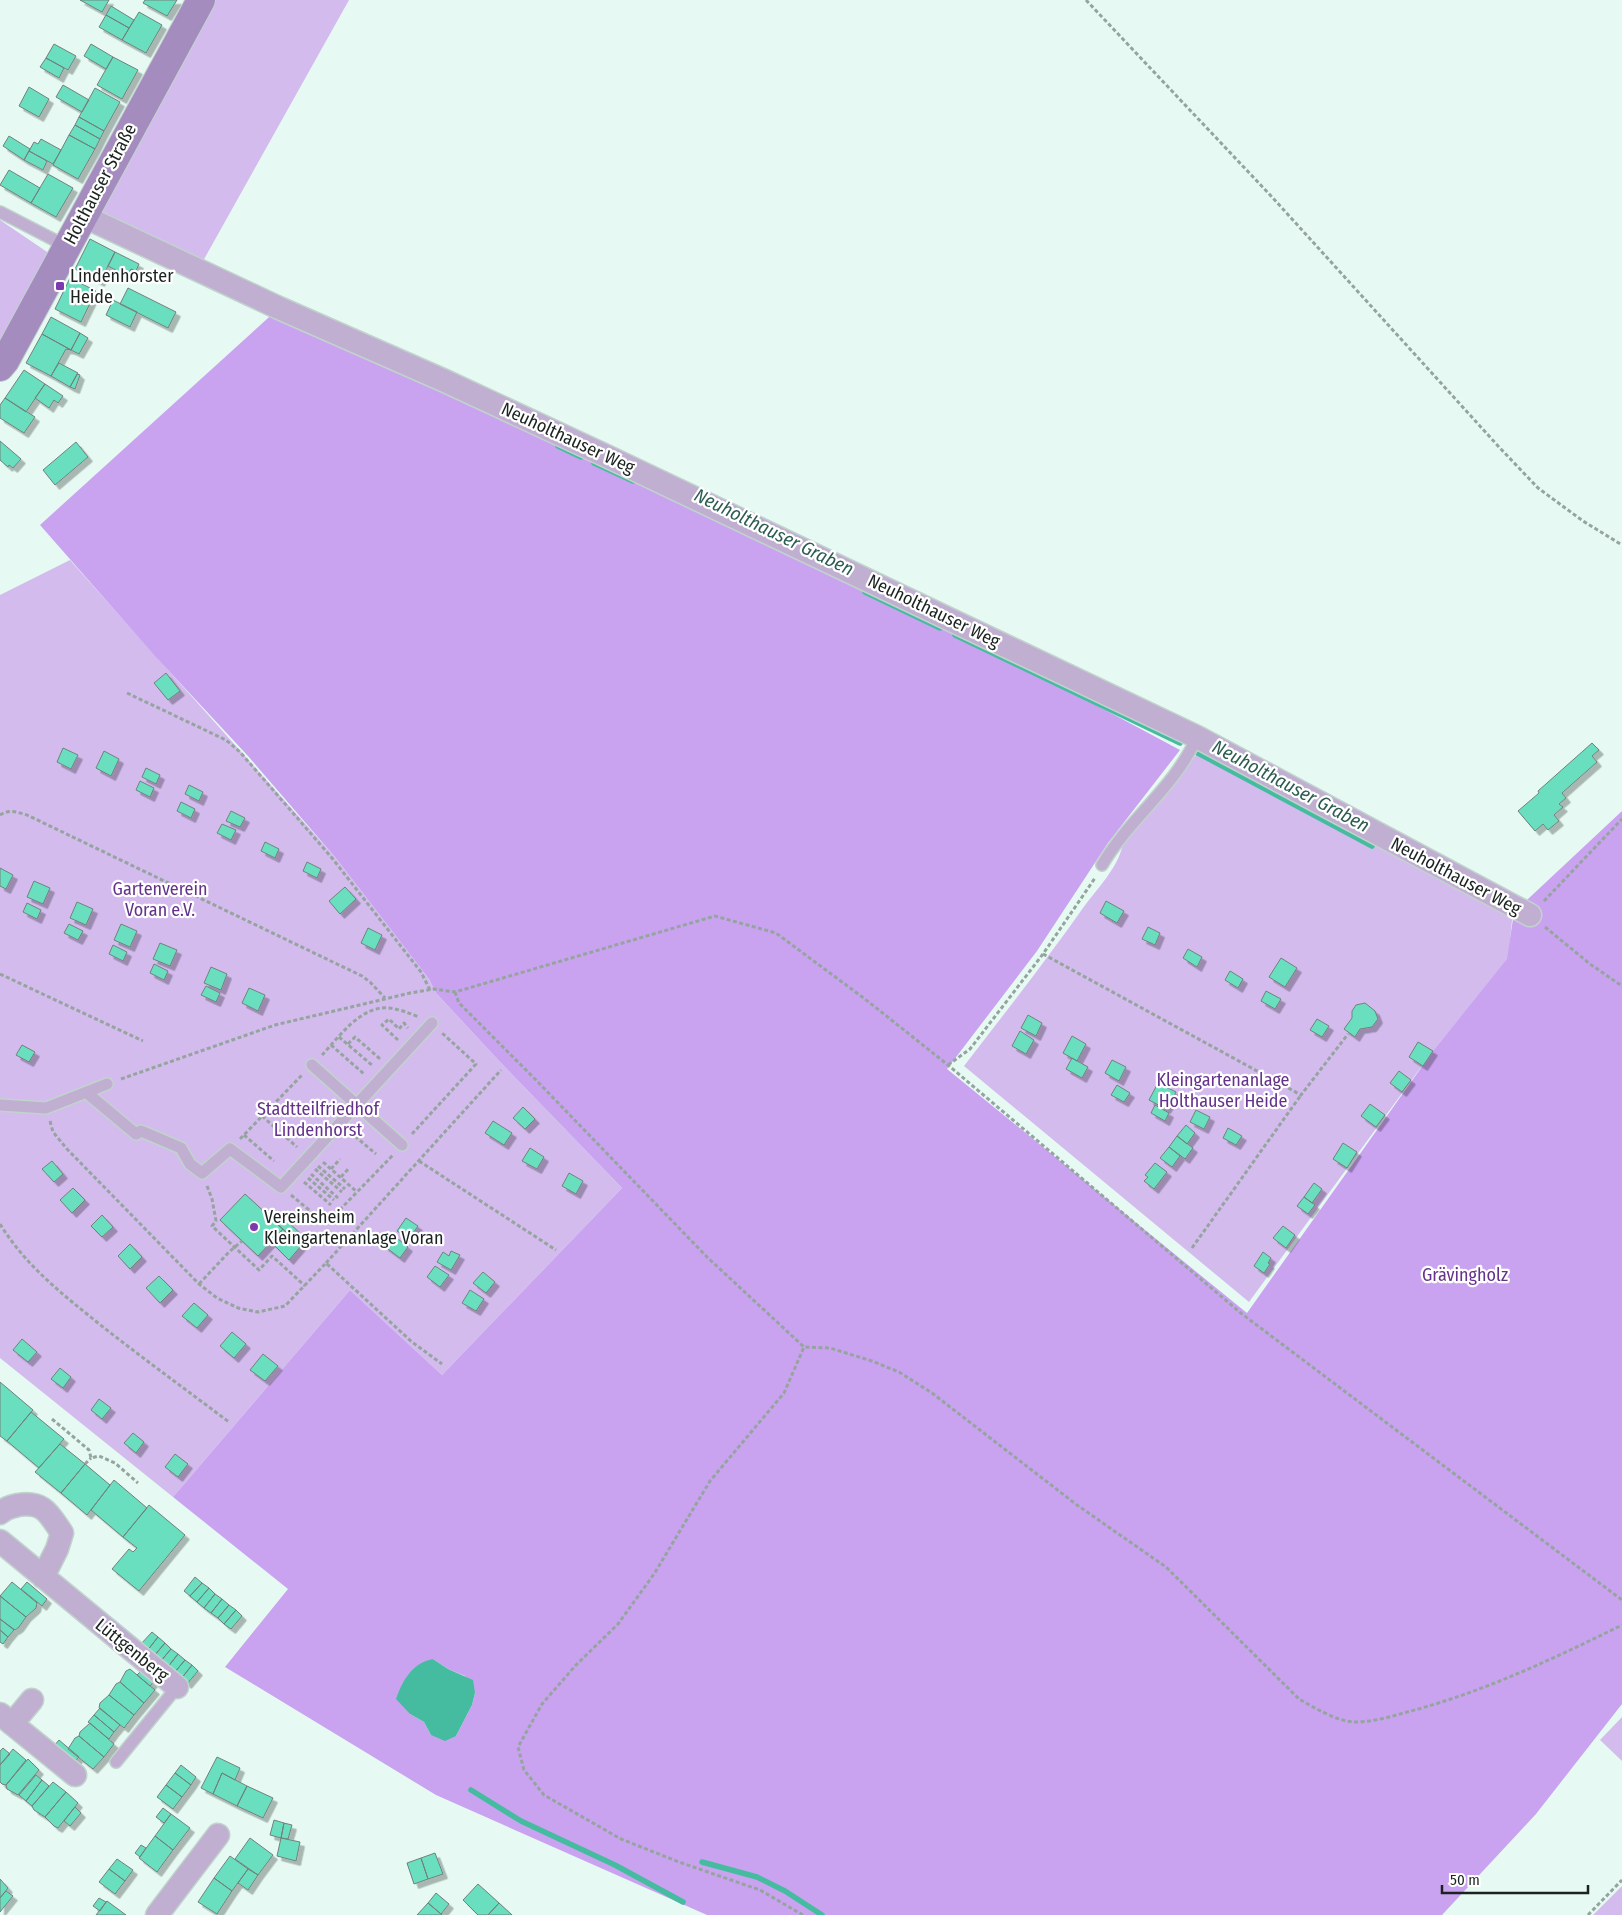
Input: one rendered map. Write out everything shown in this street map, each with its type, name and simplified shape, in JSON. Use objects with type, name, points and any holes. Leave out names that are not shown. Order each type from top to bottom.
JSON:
[{"type":"street","name":"Holthauser Straße","points":[[0,367],[201,0]]},
{"type":"street","name":"Neuholthauser Weg","points":[[83,216],[279,308],[506,409],[845,568],[1197,737],[1530,915]]},
{"type":"street","points":[[0,1513],[6,1508],[30,1503],[46,1511],[62,1533],[57,1549],[43,1577]]},
{"type":"street","name":"Lüttgenberg","points":[[4,1554],[43,1577],[177,1687]]},
{"type":"street","points":[[32,1700],[6,1719],[75,1775]]},
{"type":"street","points":[[157,1915],[218,1835]]},
{"type":"lane","points":[[0,212],[66,246]]},
{"type":"lane","points":[[1102,866],[1123,835],[1179,770],[1197,737]]},
{"type":"lane","points":[[87,1093],[136,1134],[141,1131],[181,1148],[190,1164],[202,1173],[230,1149],[281,1187],[432,1023]]},
{"type":"lane","points":[[312,1065],[402,1145]]},
{"type":"lane","points":[[0,1105],[46,1108],[106,1084]]},
{"type":"lane","name":"Lüttgenberg","points":[[116,1762],[177,1687]]},
{"type":"path","points":[[1086,0],[1272,197],[1492,440],[1538,488],[1583,521],[1622,544]]},
{"type":"path","points":[[128,693],[226,740],[240,752],[332,858],[421,972],[430,990]]},
{"type":"path","points":[[0,815],[4,812],[14,811],[27,815],[219,906],[362,976],[385,998]]},
{"type":"path","points":[[1622,819],[1530,915],[1590,964],[1622,986]]},
{"type":"path","points":[[948,1064],[970,1049],[1044,954],[1102,866]]},
{"type":"path","points":[[106,1084],[275,1025],[385,998],[430,990],[455,992],[715,916],[776,933],[865,998],[948,1064],[1242,1314],[1622,1600]]},
{"type":"path","points":[[1044,954],[1301,1095]]},
{"type":"path","points":[[0,974],[143,1041]]},
{"type":"path","points":[[455,992],[459,1003],[536,1080],[706,1258],[804,1347],[830,1348],[872,1361],[900,1372],[932,1393],[1077,1505],[1166,1567],[1299,1699],[1322,1712],[1353,1722],[1382,1719],[1432,1706],[1523,1671],[1622,1625]]},
{"type":"path","points":[[230,1149],[331,1045],[366,1013],[384,1008],[407,1012],[432,1023],[476,1064],[326,1224],[281,1187]]},
{"type":"path","points":[[408,1049],[382,1025],[389,1019],[399,1029],[404,1023],[418,1038]]},
{"type":"path","points":[[1192,1248],[1301,1095],[1348,1034]]},
{"type":"path","points":[[340,1036],[372,1066],[380,1080]]},
{"type":"path","points":[[348,1044],[355,1036],[379,1058],[372,1066]]},
{"type":"path","points":[[331,1045],[380,1080]]},
{"type":"path","points":[[46,1108],[53,1132],[67,1149],[199,1284],[217,1298],[238,1308],[258,1312],[285,1306],[419,1162],[501,1070]]},
{"type":"path","points":[[262,1116],[308,1157]]},
{"type":"path","points":[[340,1123],[376,1154]]},
{"type":"path","points":[[244,1135],[291,1175]]},
{"type":"path","points":[[331,1169],[340,1159]]},
{"type":"path","points":[[322,1161],[357,1192]]},
{"type":"path","points":[[419,1162],[556,1250]]},
{"type":"path","points":[[316,1167],[344,1191]]},
{"type":"path","points":[[341,1178],[349,1168]]},
{"type":"path","points":[[202,1173],[212,1199],[216,1217],[216,1221],[212,1226],[259,1270],[272,1256],[305,1286]]},
{"type":"path","points":[[309,1176],[336,1199]]},
{"type":"path","points":[[304,1182],[331,1205]]},
{"type":"path","points":[[0,1224],[24,1258],[45,1280],[133,1351],[228,1422]]},
{"type":"path","points":[[199,1284],[242,1241]]},
{"type":"path","points":[[326,1263],[412,1342],[442,1364]]},
{"type":"path","points":[[803,1915],[760,1890],[679,1862],[621,1839],[544,1794],[524,1770],[518,1747],[542,1704],[576,1665],[618,1624],[654,1574],[710,1481],[784,1393],[804,1347]]},
{"type":"path","points":[[52,1419],[89,1450],[91,1458]]},
{"type":"path","points":[[85,1464],[91,1458],[99,1456],[114,1463],[138,1483]]},
{"type":"path","points":[[1588,1915],[1622,1880]]},
{"type":"green space","points":[[201,0],[349,0],[198,270],[83,216]]},
{"type":"green space","points":[[0,220],[59,260],[0,367]]},
{"type":"green space","name":"Grävingholz","points":[[279,308],[909,605],[1180,750],[1108,843],[1037,951],[947,1069],[1247,1313],[1433,1051],[1507,959],[1514,912],[1622,811],[1622,1704],[1536,1814],[1442,1915],[707,1915],[436,1795],[225,1667],[288,1589],[173,1497],[350,1290],[442,1375],[622,1188],[436,993],[429,979],[335,857],[248,756],[155,656],[40,525]],"holes":[[[433,1659],[448,1669],[465,1676],[475,1693],[472,1705],[456,1736],[431,1735],[424,1722],[410,1714]]]},
{"type":"green space","name":"Gartenverein Voran e.V.","points":[[70,560],[335,857],[429,979],[436,993],[622,1188],[442,1375],[350,1290],[173,1497],[0,1358],[0,595]]},
{"type":"green space","name":"Kleingartenanlage Holthauser Heide","points":[[1201,749],[1513,911],[1508,959],[1433,1051],[1249,1302],[964,1066],[1106,878],[1117,861],[1123,844]]},
{"type":"green space","points":[[1622,1717],[1622,1761],[1600,1740]]},
{"type":"green space","points":[[1622,1886],[1622,1915],[1593,1915]]},
{"type":"shaded area","points":[[433,1659],[448,1669],[473,1680],[475,1693],[472,1705],[456,1736],[445,1741],[431,1735],[424,1722],[410,1714],[396,1699],[409,1673],[419,1664]]},
{"type":"building","points":[[80,0],[109,0],[102,12]]},
{"type":"building","points":[[145,0],[177,0],[167,16],[143,3]]},
{"type":"building","points":[[111,6],[134,20],[129,28],[106,15]]},
{"type":"building","points":[[139,12],[162,25],[146,53],[122,40]]},
{"type":"building","points":[[106,15],[129,28],[122,40],[99,27]]},
{"type":"building","points":[[54,44],[76,56],[68,70],[46,58]]},
{"type":"building","points":[[91,44],[113,57],[106,69],[84,56]]},
{"type":"building","points":[[113,57],[138,70],[122,99],[97,85]]},
{"type":"building","points":[[46,58],[64,68],[59,78],[40,67]]},
{"type":"building","points":[[63,85],[89,100],[82,112],[56,97]]},
{"type":"building","points":[[29,87],[49,99],[39,117],[19,106]]},
{"type":"building","points":[[95,88],[120,102],[104,131],[79,117]]},
{"type":"building","points":[[79,117],[104,131],[100,139],[75,125]]},
{"type":"building","points":[[75,125],[100,139],[95,149],[69,135]]},
{"type":"building","points":[[69,135],[95,149],[78,179],[53,165]]},
{"type":"building","points":[[9,136],[30,149],[24,160],[3,146]]},
{"type":"building","points":[[41,139],[61,150],[53,164],[29,151],[34,142],[38,144]]},
{"type":"building","points":[[29,151],[47,161],[43,170],[24,160]]},
{"type":"building","points":[[9,170],[40,188],[31,203],[0,185]]},
{"type":"building","points":[[48,174],[73,188],[56,217],[31,203]]},
{"type":"building","points":[[90,239],[115,252],[100,282],[75,269]]},
{"type":"building","points":[[115,252],[139,264],[136,271],[131,269],[127,276],[108,266]]},
{"type":"building","points":[[70,278],[96,291],[81,322],[55,309]]},
{"type":"building","points":[[128,288],[176,312],[168,328],[120,304]]},
{"type":"building","points":[[113,300],[137,312],[130,327],[106,315]]},
{"type":"building","points":[[51,317],[80,333],[71,350],[42,334]]},
{"type":"building","points":[[80,333],[88,338],[79,354],[71,350]]},
{"type":"building","points":[[42,334],[71,350],[66,349],[51,376],[26,363]]},
{"type":"building","points":[[59,363],[78,373],[70,387],[51,376]]},
{"type":"building","points":[[24,370],[45,384],[26,412],[5,398]]},
{"type":"building","points":[[77,374],[80,375],[75,389],[70,387]]},
{"type":"building","points":[[45,384],[63,396],[58,403],[54,400],[49,408],[35,398]]},
{"type":"building","points":[[5,398],[35,417],[24,433],[0,418],[0,405]]},
{"type":"building","points":[[0,441],[21,459],[13,468],[9,465],[8,467],[0,460]]},
{"type":"building","points":[[76,442],[88,457],[55,485],[43,470]]},
{"type":"building","points":[[166,673],[180,691],[168,700],[154,683]]},
{"type":"building","points":[[1592,743],[1599,750],[1592,756],[1597,762],[1562,793],[1566,798],[1559,804],[1563,807],[1554,815],[1559,821],[1548,830],[1543,824],[1535,831],[1518,811]]},
{"type":"building","points":[[63,748],[78,755],[71,769],[57,762]]},
{"type":"building","points":[[104,751],[119,759],[111,776],[96,768]]},
{"type":"building","points":[[146,768],[160,775],[156,784],[142,777]]},
{"type":"building","points":[[140,781],[154,788],[150,797],[136,790]]},
{"type":"building","points":[[189,785],[203,792],[199,801],[185,794]]},
{"type":"building","points":[[181,802],[195,809],[191,818],[177,811]]},
{"type":"building","points":[[231,811],[245,818],[240,827],[226,821]]},
{"type":"building","points":[[222,824],[236,830],[231,840],[217,833]]},
{"type":"building","points":[[265,842],[279,849],[275,858],[261,851]]},
{"type":"building","points":[[307,862],[321,869],[317,878],[303,871]]},
{"type":"building","points":[[0,868],[13,875],[6,889],[0,886]]},
{"type":"building","points":[[34,881],[50,888],[43,904],[27,897]]},
{"type":"building","points":[[345,887],[356,899],[340,914],[329,901]]},
{"type":"building","points":[[1106,901],[1124,911],[1117,923],[1100,913]]},
{"type":"building","points":[[77,902],[93,909],[86,925],[70,918]]},
{"type":"building","points":[[27,903],[41,910],[37,919],[23,912]]},
{"type":"building","points":[[69,924],[83,931],[78,940],[64,933]]},
{"type":"building","points":[[121,924],[137,931],[130,947],[114,940]]},
{"type":"building","points":[[1148,927],[1160,933],[1155,945],[1142,939]]},
{"type":"building","points":[[368,928],[382,935],[375,950],[361,943]]},
{"type":"building","points":[[160,943],[177,950],[170,966],[153,959]]},
{"type":"building","points":[[113,945],[127,952],[123,961],[109,954]]},
{"type":"building","points":[[1188,949],[1202,957],[1197,967],[1183,958]]},
{"type":"building","points":[[1281,958],[1297,968],[1285,987],[1269,977]]},
{"type":"building","points":[[154,964],[168,971],[164,980],[150,973]]},
{"type":"building","points":[[211,967],[227,974],[221,990],[204,983]]},
{"type":"building","points":[[1230,971],[1243,979],[1238,988],[1225,980]]},
{"type":"building","points":[[206,986],[220,993],[216,1002],[201,995]]},
{"type":"building","points":[[249,988],[265,995],[258,1011],[242,1003]]},
{"type":"building","points":[[1266,991],[1281,999],[1275,1009],[1261,1001]]},
{"type":"building","points":[[1365,1003],[1375,1011],[1378,1019],[1372,1027],[1360,1029],[1355,1037],[1344,1029],[1352,1018],[1352,1011],[1356,1005]]},
{"type":"building","points":[[1028,1015],[1042,1023],[1036,1036],[1021,1028]]},
{"type":"building","points":[[1317,1019],[1329,1026],[1322,1037],[1310,1030]]},
{"type":"building","points":[[1020,1031],[1034,1040],[1026,1054],[1012,1046]]},
{"type":"building","points":[[1072,1036],[1086,1044],[1077,1061],[1063,1053]]},
{"type":"building","points":[[1418,1042],[1433,1051],[1423,1066],[1409,1057]]},
{"type":"building","points":[[22,1045],[35,1052],[29,1062],[16,1055]]},
{"type":"building","points":[[1072,1058],[1088,1067],[1082,1078],[1066,1069]]},
{"type":"building","points":[[1112,1060],[1126,1067],[1119,1081],[1105,1073]]},
{"type":"building","points":[[1399,1071],[1411,1080],[1402,1092],[1390,1083]]},
{"type":"building","points":[[1158,1083],[1176,1092],[1166,1109],[1149,1100]]},
{"type":"building","points":[[1117,1085],[1130,1093],[1124,1102],[1111,1095]]},
{"type":"building","points":[[1370,1104],[1385,1115],[1376,1127],[1361,1116]]},
{"type":"building","points":[[1155,1105],[1169,1113],[1165,1121],[1151,1113]]},
{"type":"building","points":[[523,1107],[535,1119],[525,1129],[513,1118]]},
{"type":"building","points":[[1196,1110],[1210,1117],[1204,1129],[1190,1122]]},
{"type":"building","points":[[493,1121],[512,1133],[504,1145],[485,1133]]},
{"type":"building","points":[[1186,1125],[1195,1133],[1187,1144],[1177,1136]]},
{"type":"building","points":[[1228,1128],[1242,1136],[1236,1145],[1223,1138]]},
{"type":"building","points":[[1177,1136],[1193,1148],[1185,1159],[1169,1147]]},
{"type":"building","points":[[1343,1143],[1357,1152],[1347,1168],[1333,1159]]},
{"type":"building","points":[[1169,1147],[1180,1156],[1172,1167],[1160,1158]]},
{"type":"building","points":[[530,1148],[544,1157],[537,1169],[522,1161]]},
{"type":"building","points":[[52,1161],[63,1174],[54,1182],[42,1169]]},
{"type":"building","points":[[1155,1163],[1167,1172],[1154,1189],[1144,1181],[1148,1177],[1145,1175]]},
{"type":"building","points":[[569,1173],[583,1181],[576,1194],[562,1186]]},
{"type":"building","points":[[1314,1183],[1322,1189],[1312,1203],[1304,1197]]},
{"type":"building","points":[[73,1188],[85,1200],[72,1213],[60,1200]]},
{"type":"building","name":"Vereinsheim Kleingartenanlage Voran","points":[[245,1194],[283,1229],[258,1256],[220,1220]]},
{"type":"building","points":[[1304,1197],[1315,1205],[1308,1214],[1297,1206]]},
{"type":"building","points":[[102,1215],[113,1227],[102,1237],[91,1226]]},
{"type":"building","points":[[284,1218],[307,1240],[301,1246],[278,1225]]},
{"type":"building","points":[[406,1218],[418,1226],[409,1239],[397,1231]]},
{"type":"building","points":[[1283,1226],[1295,1235],[1286,1248],[1273,1238]]},
{"type":"building","points":[[283,1229],[301,1246],[289,1260],[271,1242]]},
{"type":"building","points":[[393,1235],[408,1247],[400,1258],[384,1246]]},
{"type":"building","points":[[130,1244],[142,1257],[130,1269],[118,1256]]},
{"type":"building","points":[[451,1251],[460,1255],[451,1270],[437,1262],[443,1252],[449,1256]]},
{"type":"building","points":[[1263,1252],[1271,1258],[1268,1263],[1270,1264],[1264,1273],[1254,1266]]},
{"type":"building","points":[[435,1266],[449,1275],[440,1287],[427,1277]]},
{"type":"building","points":[[483,1272],[495,1282],[486,1293],[473,1283]]},
{"type":"building","points":[[159,1276],[173,1290],[160,1303],[146,1288]]},
{"type":"building","points":[[470,1290],[484,1299],[476,1311],[462,1303]]},
{"type":"building","points":[[194,1303],[208,1315],[197,1328],[182,1316]]},
{"type":"building","points":[[232,1332],[246,1344],[234,1358],[220,1346]]},
{"type":"building","points":[[22,1339],[37,1352],[28,1362],[13,1350]]},
{"type":"building","points":[[263,1354],[278,1366],[265,1381],[250,1370]]},
{"type":"building","points":[[60,1368],[71,1377],[63,1388],[51,1379]]},
{"type":"building","points":[[0,1382],[33,1410],[7,1441],[0,1436]]},
{"type":"building","points":[[99,1399],[111,1408],[102,1419],[91,1410]]},
{"type":"building","points":[[31,1412],[64,1439],[39,1468],[7,1441]]},
{"type":"building","points":[[133,1433],[144,1442],[136,1453],[124,1443]]},
{"type":"building","points":[[60,1444],[85,1464],[61,1493],[35,1472]]},
{"type":"building","points":[[175,1454],[188,1464],[178,1477],[165,1467]]},
{"type":"building","points":[[85,1464],[110,1485],[87,1515],[61,1493]]},
{"type":"building","points":[[114,1480],[147,1508],[123,1537],[91,1510]]},
{"type":"building","points":[[149,1505],[185,1535],[139,1591],[112,1569],[129,1549],[133,1552],[137,1548],[123,1537]]},
{"type":"building","points":[[195,1577],[202,1583],[190,1596],[184,1591]]},
{"type":"building","points":[[12,1582],[37,1603],[36,1608],[26,1617],[0,1596]]},
{"type":"building","points":[[27,1582],[47,1599],[42,1606],[21,1589]]},
{"type":"building","points":[[202,1583],[209,1588],[197,1602],[190,1596]]},
{"type":"building","points":[[209,1588],[215,1594],[204,1608],[197,1602]]},
{"type":"building","points":[[215,1594],[222,1599],[211,1613],[204,1608]]},
{"type":"building","points":[[0,1596],[26,1617],[15,1630],[0,1619]]},
{"type":"building","points":[[222,1599],[229,1605],[218,1618],[211,1613]]},
{"type":"building","points":[[229,1605],[236,1610],[224,1624],[218,1618]]},
{"type":"building","points":[[236,1610],[242,1616],[231,1629],[224,1624]]},
{"type":"building","points":[[0,1619],[14,1630],[8,1637],[0,1630]]},
{"type":"building","points":[[0,1630],[8,1637],[3,1644],[0,1642]]},
{"type":"building","points":[[152,1632],[158,1637],[147,1651],[140,1645]]},
{"type":"building","points":[[158,1637],[165,1643],[154,1656],[147,1651]]},
{"type":"building","points":[[165,1643],[171,1649],[160,1662],[154,1656]]},
{"type":"building","points":[[171,1649],[178,1654],[167,1668],[160,1662]]},
{"type":"building","points":[[178,1654],[185,1660],[174,1673],[167,1668]]},
{"type":"building","points":[[185,1660],[192,1665],[181,1679],[174,1673]]},
{"type":"building","points":[[192,1665],[198,1671],[187,1684],[181,1679]]},
{"type":"building","points":[[130,1669],[155,1690],[144,1703],[120,1682],[126,1671]]},
{"type":"building","points":[[143,1669],[156,1679],[150,1686],[137,1675]]},
{"type":"building","points":[[120,1682],[144,1703],[134,1715],[109,1695],[116,1684]]},
{"type":"building","points":[[109,1695],[134,1715],[124,1728],[99,1708],[100,1703]]},
{"type":"building","points":[[100,1708],[120,1725],[114,1732],[94,1715]]},
{"type":"building","points":[[94,1715],[114,1732],[109,1739],[88,1722]]},
{"type":"building","points":[[90,1723],[114,1744],[104,1757],[79,1736],[80,1732]]},
{"type":"building","points":[[79,1736],[104,1757],[93,1769],[68,1749],[75,1738]]},
{"type":"building","points":[[59,1740],[79,1757],[73,1764],[53,1747]]},
{"type":"building","points":[[3,1748],[10,1754],[0,1765],[0,1751]]},
{"type":"building","points":[[13,1749],[26,1760],[6,1785],[2,1784],[0,1782],[0,1765]]},
{"type":"building","points":[[217,1757],[240,1768],[235,1780],[222,1773],[213,1794],[201,1788]]},
{"type":"building","points":[[28,1759],[39,1770],[18,1795],[7,1789],[6,1785]]},
{"type":"building","points":[[181,1765],[196,1777],[191,1785],[175,1773]]},
{"type":"building","points":[[175,1773],[191,1785],[182,1797],[166,1785]]},
{"type":"building","points":[[222,1773],[247,1786],[237,1806],[213,1794]]},
{"type":"building","points":[[36,1775],[42,1780],[26,1801],[19,1795]]},
{"type":"building","points":[[42,1780],[49,1786],[32,1806],[26,1801]]},
{"type":"building","points":[[53,1782],[66,1792],[45,1817],[34,1810],[32,1806]]},
{"type":"building","points":[[166,1785],[182,1797],[173,1809],[157,1797]]},
{"type":"building","points":[[247,1786],[273,1798],[263,1818],[237,1806]]},
{"type":"building","points":[[66,1792],[78,1803],[58,1828],[45,1817]]},
{"type":"building","points":[[75,1807],[81,1813],[70,1826],[64,1821]]},
{"type":"building","points":[[163,1808],[171,1814],[164,1823],[156,1817]]},
{"type":"building","points":[[171,1814],[190,1828],[173,1850],[155,1836]]},
{"type":"building","points":[[274,1820],[284,1823],[281,1838],[270,1835]]},
{"type":"building","points":[[284,1823],[292,1825],[288,1839],[281,1838]]},
{"type":"building","points":[[155,1836],[173,1850],[157,1872],[139,1858]]},
{"type":"building","points":[[250,1838],[273,1855],[258,1875],[235,1859]]},
{"type":"building","points":[[281,1838],[300,1842],[296,1861],[277,1856]]},
{"type":"building","points":[[141,1845],[146,1848],[140,1857],[135,1853]]},
{"type":"building","points":[[435,1853],[443,1874],[428,1879],[421,1858]]},
{"type":"building","points":[[230,1856],[248,1869],[232,1891],[214,1878]]},
{"type":"building","points":[[421,1858],[428,1879],[414,1884],[407,1863]]},
{"type":"building","points":[[117,1859],[133,1870],[125,1881],[109,1869]]},
{"type":"building","points":[[109,1869],[125,1881],[115,1894],[99,1882]]},
{"type":"building","points":[[248,1869],[258,1875],[248,1890],[238,1883]]},
{"type":"building","points":[[214,1878],[232,1891],[217,1914],[198,1902]]},
{"type":"building","points":[[0,1879],[8,1888],[0,1898]]},
{"type":"building","points":[[478,1884],[499,1903],[488,1915],[478,1915],[463,1900]]},
{"type":"building","points":[[6,1891],[13,1896],[0,1912],[0,1898]]},
{"type":"building","points":[[436,1893],[449,1904],[441,1914],[428,1903]]},
{"type":"building","points":[[99,1898],[106,1902],[100,1911],[93,1906]]},
{"type":"building","points":[[107,1901],[126,1915],[96,1915]]},
{"type":"building","points":[[428,1903],[441,1914],[442,1915],[417,1915]]},
{"type":"building","points":[[499,1903],[512,1915],[488,1915]]},
{"type":"waterway","name":"Neuholthauser Graben","points":[[558,446],[581,457]]},
{"type":"waterway","name":"Neuholthauser Graben","points":[[594,463],[633,481]]},
{"type":"waterway","name":"Neuholthauser Graben","points":[[865,592],[940,628]]},
{"type":"waterway","name":"Neuholthauser Graben","points":[[955,635],[1180,743]]},
{"type":"waterway","name":"Neuholthauser Graben","points":[[1196,752],[1372,846]]},
{"type":"waterway","points":[[471,1790],[521,1821],[615,1865],[683,1902]]},
{"type":"waterway","points":[[702,1862],[757,1877],[785,1891],[822,1915]]},
{"type":"place","name":"Lindenhorster Heide","points":[[60,286]]},
{"type":"place","name":"Vereinsheim Kleingartenanlage Voran","points":[[254,1227]]},
{"type":"park label","name":"Stadtteilfriedhof Lindenhorst","points":[[318,1119]]}]
